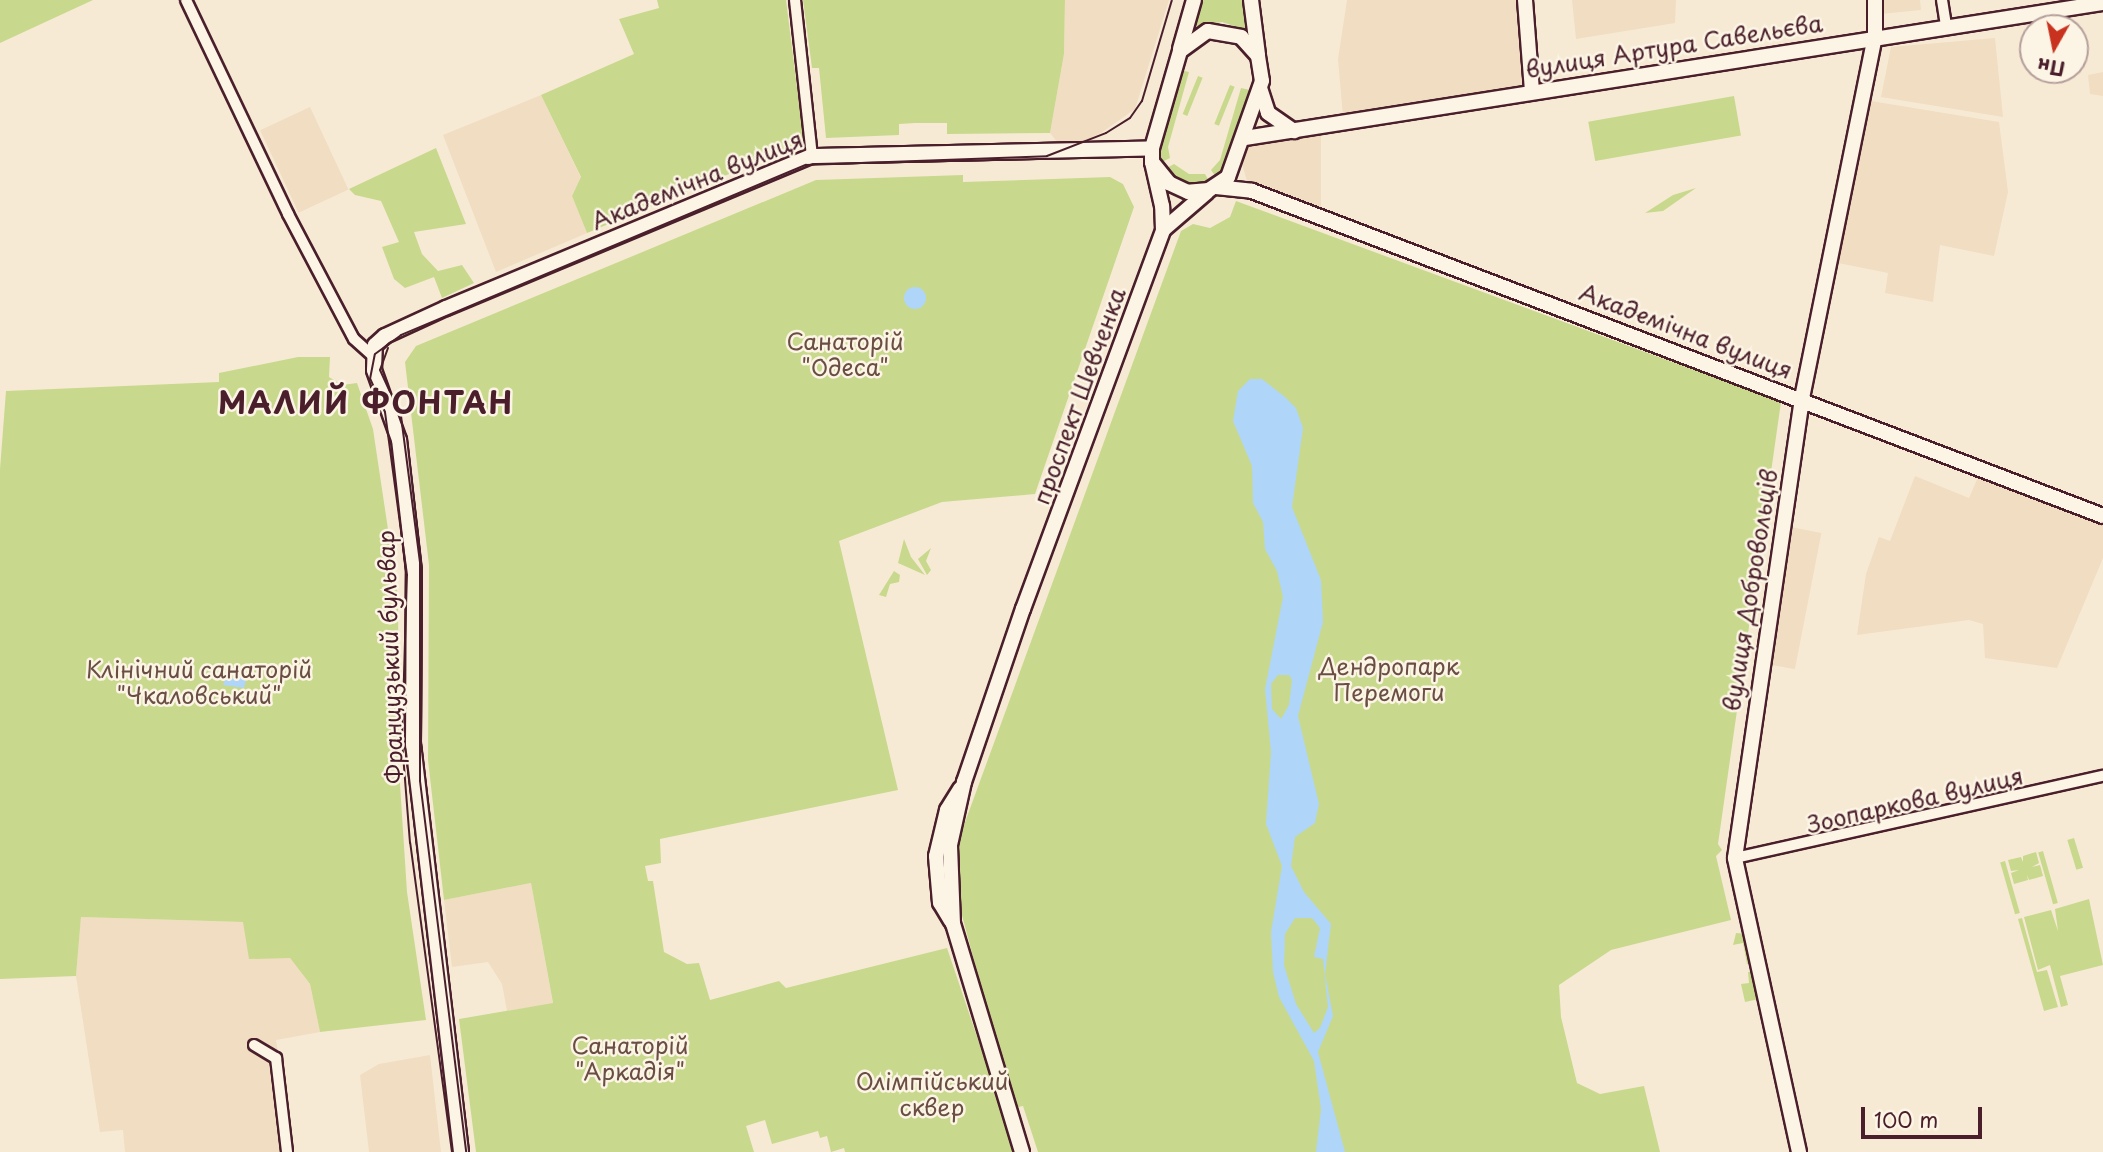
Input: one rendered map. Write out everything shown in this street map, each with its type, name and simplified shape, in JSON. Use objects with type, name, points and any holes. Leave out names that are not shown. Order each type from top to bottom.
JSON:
[{"type":"street","name":"Французький бульвар","points":[[186,0],[300,237],[354,339],[372,355],[399,440],[413,564],[413,745],[461,1152]]},
{"type":"street","points":[[795,0],[812,156]]},
{"type":"street","points":[[1152,155],[1194,0]]},
{"type":"street","points":[[1251,0],[1260,88],[1268,113],[1293,131]]},
{"type":"street","points":[[1525,0],[1532,92]]},
{"type":"street","name":"вулиця Добровольців","points":[[1800,1152],[1735,858],[1802,398],[1875,36],[1875,0]]},
{"type":"street","points":[[1942,0],[1946,25]]},
{"type":"street","name":"вулиця Артура Савельєва","points":[[1245,138],[1875,36],[2103,3]]},
{"type":"street","points":[[1180,51],[1192,38],[1216,30],[1241,37],[1258,56]]},
{"type":"street","points":[[1252,191],[1238,160],[1260,88]]},
{"type":"street","name":"Академічна вулиця","points":[[372,355],[385,336],[446,308],[812,156],[1152,155],[1174,187],[1252,191],[1802,398],[2103,516]]},
{"type":"street","name":"проспект Шевченка","points":[[1022,1152],[953,924],[947,865],[964,782],[1020,626],[1039,589],[1038,578],[1163,230],[1152,155]]},
{"type":"street","name":"проспект Шевченка","points":[[1163,230],[1212,189],[1238,160]]},
{"type":"street","name":"Зоопаркова вулиця","points":[[1735,858],[2103,776]]},
{"type":"street","points":[[254,1045],[276,1058],[287,1152]]},
{"type":"shaded area","points":[[1065,0],[1169,0],[1135,109],[1101,133],[1081,142],[1058,143],[1050,133],[1064,54]]},
{"type":"shaded area","points":[[1347,0],[1520,0],[1527,86],[1343,117],[1338,59]]},
{"type":"shaded area","points":[[1572,0],[1676,0],[1675,23],[1576,39]]},
{"type":"shaded area","points":[[1881,0],[1920,0],[1921,10],[1881,14]]},
{"type":"shaded area","points":[[1995,38],[2003,117],[1881,97],[1891,47]]},
{"type":"shaded area","points":[[2103,72],[2103,96],[2090,94],[2089,75]]},
{"type":"shaded area","points":[[541,95],[581,178],[572,196],[587,233],[496,272],[443,135]]},
{"type":"shaded area","points":[[1871,101],[1999,122],[2008,192],[1994,256],[1940,245],[1933,302],[1885,293],[1888,273],[1838,263]]},
{"type":"shaded area","points":[[310,107],[348,189],[299,213],[260,130]]},
{"type":"shaded area","points":[[1321,131],[1321,213],[1264,193],[1247,181],[1242,164],[1250,139]]},
{"type":"shaded area","points":[[1979,475],[2103,524],[2103,558],[2057,668],[1985,658],[1983,624],[1969,620],[1857,635],[1866,574],[1879,537],[1890,541],[1915,476],[1969,498]]},
{"type":"shaded area","points":[[1791,527],[1821,533],[1795,669],[1764,663]]},
{"type":"shaded area","points":[[531,883],[553,1004],[507,1011],[502,984],[488,962],[452,967],[444,900]]},
{"type":"shaded area","points":[[81,917],[243,922],[290,958],[310,984],[320,1032],[276,1040],[294,1152],[125,1152],[123,1130],[100,1132],[76,976]]},
{"type":"shaded area","points":[[430,1055],[441,1152],[369,1152],[360,1075],[379,1064]]},
{"type":"green space","points":[[0,0],[93,0],[0,43]]},
{"type":"green space","points":[[657,0],[786,0],[804,143],[587,233],[572,196],[581,177],[541,95],[634,54],[619,19],[659,8]]},
{"type":"green space","points":[[803,0],[1065,0],[1064,54],[1050,133],[947,134],[947,123],[915,123],[899,124],[899,135],[826,138],[819,68],[812,68]]},
{"type":"green space","points":[[1203,0],[1244,0],[1249,31],[1222,22],[1196,26]]},
{"type":"green space","points":[[1180,70],[1189,72],[1168,147],[1170,158],[1162,162],[1159,148]]},
{"type":"green space","points":[[1198,76],[1203,78],[1187,116],[1183,114]]},
{"type":"green space","points":[[1230,85],[1235,87],[1219,126],[1214,124]]},
{"type":"green space","points":[[1241,88],[1250,90],[1229,162],[1216,177],[1211,170],[1220,160]]},
{"type":"green space","points":[[1734,96],[1741,135],[1595,161],[1588,122]]},
{"type":"green space","points":[[436,148],[466,224],[414,232],[422,254],[438,271],[462,265],[474,283],[442,298],[434,277],[405,288],[394,279],[382,247],[399,242],[381,201],[355,195],[349,189]]},
{"type":"green space","points":[[1174,164],[1189,174],[1205,174],[1209,181],[1191,185],[1174,178],[1165,169]]},
{"type":"green space","points":[[963,175],[963,182],[1110,177],[1123,184],[1134,207],[1035,494],[942,502],[839,541],[898,790],[660,839],[661,863],[645,866],[648,881],[653,881],[664,952],[687,964],[699,963],[710,1000],[779,981],[786,988],[947,948],[1016,1152],[845,1152],[844,1148],[831,1152],[827,1136],[820,1138],[818,1131],[772,1144],[765,1120],[746,1126],[754,1152],[476,1152],[459,1019],[553,1003],[531,883],[444,900],[428,760],[429,565],[405,362],[416,346],[816,180]]},
{"type":"green space","points":[[1696,188],[1663,211],[1645,213],[1673,195]]},
{"type":"green space","name":"Дендропарк Перемоги","points":[[1236,201],[1781,402],[1718,844],[1722,850],[1716,856],[1731,920],[1611,950],[1559,985],[1561,1017],[1577,1083],[1600,1094],[1644,1086],[1660,1152],[1038,1152],[1023,1106],[1013,1108],[949,866],[1181,231],[1193,224],[1210,228],[1230,217]]},
{"type":"green space","name":"Клінічний санаторій \"Чкаловський\"","points":[[298,357],[330,357],[329,377],[342,385],[357,383],[373,429],[398,596],[399,769],[407,892],[426,1020],[320,1032],[310,984],[290,958],[249,959],[243,922],[81,917],[76,976],[0,979],[0,469],[6,391],[219,382],[219,373]]},
{"type":"green space","points":[[904,539],[911,557],[925,575],[898,563]]},
{"type":"green space","points":[[931,548],[926,561],[931,570],[927,575],[918,559]]},
{"type":"green space","points":[[894,571],[900,575],[899,582],[890,584],[886,597],[879,595]]},
{"type":"green space","points":[[2074,838],[2083,868],[2076,870],[2067,840]]},
{"type":"green space","points":[[2043,851],[2058,903],[2053,904],[2038,852]]},
{"type":"green space","points":[[2036,852],[2039,863],[2032,867],[2040,865],[2043,876],[2029,880],[2027,875],[2028,880],[2014,884],[2011,873],[2019,870],[2011,871],[2008,860],[2021,857],[2023,862],[2023,856]]},
{"type":"green space","points":[[2005,861],[2020,913],[2015,914],[2000,862]]},
{"type":"green space","points":[[2089,899],[2103,965],[2060,976],[2068,1005],[2061,1007],[2050,965],[2038,970],[2024,917],[2051,910],[2058,931],[2055,909]]},
{"type":"green space","points":[[2022,918],[2037,972],[2047,970],[2058,1007],[2044,1011],[2018,919]]},
{"type":"green space","points":[[1736,933],[1747,934],[1752,963],[1747,964],[1743,943],[1733,945]]},
{"type":"green space","points":[[1753,971],[1759,999],[1745,1002],[1741,984],[1749,983],[1748,972]]},
{"type":"water","points":[[915,287],[923,290],[926,298],[923,306],[915,309],[907,306],[904,298],[907,290]]},
{"type":"water","points":[[1250,379],[1262,379],[1296,408],[1303,428],[1292,507],[1321,580],[1323,622],[1298,716],[1319,804],[1315,823],[1295,837],[1291,866],[1304,892],[1331,924],[1325,974],[1333,1016],[1318,1052],[1345,1152],[1316,1152],[1321,1109],[1314,1061],[1279,997],[1273,972],[1271,932],[1282,866],[1266,824],[1271,752],[1265,689],[1283,597],[1277,571],[1265,549],[1263,522],[1253,503],[1252,466],[1233,421],[1238,391]],"holes":[[[1278,675],[1289,675],[1292,680],[1289,705],[1281,719],[1272,709],[1271,684]],[[1295,918],[1312,918],[1320,928],[1314,957],[1323,959],[1328,1007],[1320,1028],[1314,1033],[1296,1004],[1284,965],[1285,934]]]},
{"type":"water","points":[[241,677],[246,680],[244,688],[223,685],[225,680]]},
{"type":"tram line","points":[[452,1152],[410,843],[402,742],[407,575],[385,412],[370,379],[375,354],[401,335],[806,165],[1047,156],[1106,133],[1130,118],[1142,101],[1172,0]]},
{"type":"tram line","points":[[388,348],[380,370],[401,416],[420,563],[420,781],[466,1152]]},
{"type":"district","name":"МАЛИЙ ФОНТАН","points":[[366,402]]},
{"type":"park label","name":"Санаторій \"Одеса\"","points":[[845,354]]},
{"type":"park label","name":"Санаторій \"Аркадія\"","points":[[630,1058]]},
{"type":"park label","name":"Олімпійський сквер","points":[[932,1094]]}]
